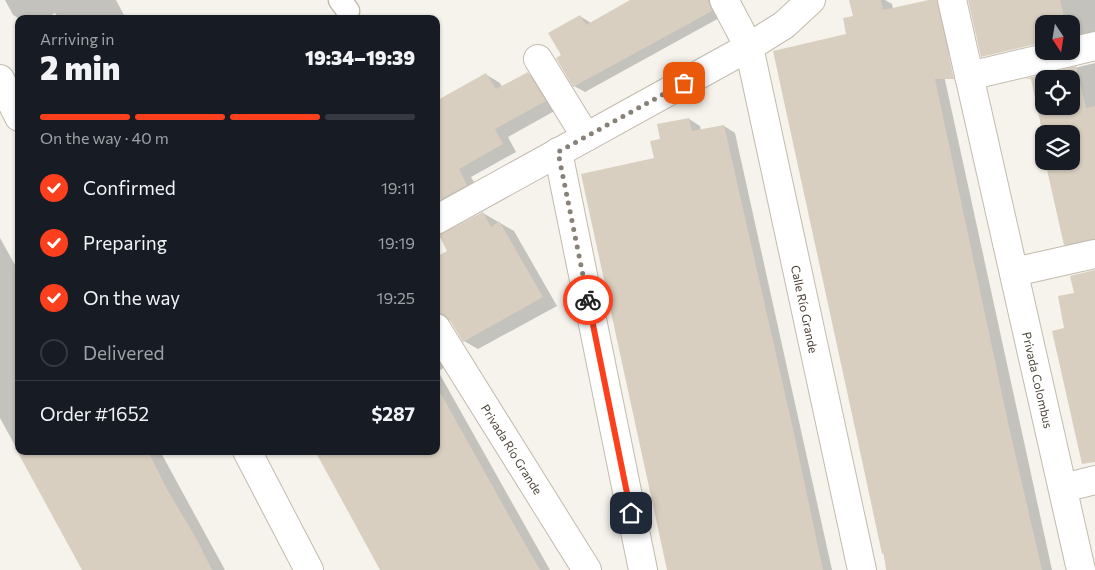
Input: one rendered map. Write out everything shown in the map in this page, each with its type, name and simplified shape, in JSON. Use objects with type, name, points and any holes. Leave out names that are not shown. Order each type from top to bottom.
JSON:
[{"type":"street","points":[[724,0],[749,47]]},
{"type":"street","points":[[440,218],[749,47],[784,25],[811,0]]},
{"type":"street","name":"Privada Colombus","points":[[952,0],[1081,570]]},
{"type":"street","points":[[969,76],[1095,46]]},
{"type":"street","name":"Calle Río Grande","points":[[749,47],[862,570]]},
{"type":"street","points":[[538,59],[586,137]]},
{"type":"street","points":[[0,79],[15,109]]},
{"type":"street","points":[[558,152],[643,570]]},
{"type":"street","points":[[1014,272],[1095,254]]},
{"type":"street","name":"Privada Río Grande","points":[[440,334],[587,570]]},
{"type":"street","points":[[249,455],[309,570]]},
{"type":"street","points":[[1063,488],[1095,480]]},
{"type":"building","points":[[630,0],[708,0],[712,11],[573,87],[556,58],[561,55],[548,33],[580,15],[586,25]]},
{"type":"building","points":[[849,0],[881,0],[883,10],[937,0],[954,79],[935,79],[1009,427],[1042,570],[886,570],[884,553],[882,554],[773,51],[846,34],[843,18],[853,16]]},
{"type":"building","points":[[968,0],[1060,0],[1064,15],[1035,15],[1035,44],[981,57]]},
{"type":"building","points":[[1076,66],[1077,70],[1060,70]]},
{"type":"building","points":[[528,72],[546,101],[495,129],[503,144],[459,169],[467,185],[440,200],[440,99],[486,73],[496,89]]},
{"type":"building","points":[[1035,76],[1035,98],[1031,79],[1025,79]]},
{"type":"building","points":[[1080,83],[1086,108],[1095,106],[1095,239],[1064,245],[1047,170],[1080,170],[1080,125],[1041,125],[1039,115],[1080,115]]},
{"type":"building","points":[[689,118],[692,131],[724,125],[823,570],[667,570],[581,174],[654,158],[650,141],[660,139],[657,124]]},
{"type":"building","points":[[483,212],[491,227],[499,221],[543,297],[463,342],[449,319],[440,313],[440,255],[447,251],[440,234]]},
{"type":"building","points":[[1095,270],[1095,462],[1082,464],[1052,331],[1064,328],[1058,296],[1074,293],[1070,276]]},
{"type":"building","points":[[440,392],[540,570],[380,570],[317,455],[440,455]]},
{"type":"building","points":[[19,455],[150,455],[212,570],[82,570]]},
{"type":"way so far","points":[[588,300],[558,152],[684,83]]},
{"type":"route","points":[[588,300],[631,513]]}]
